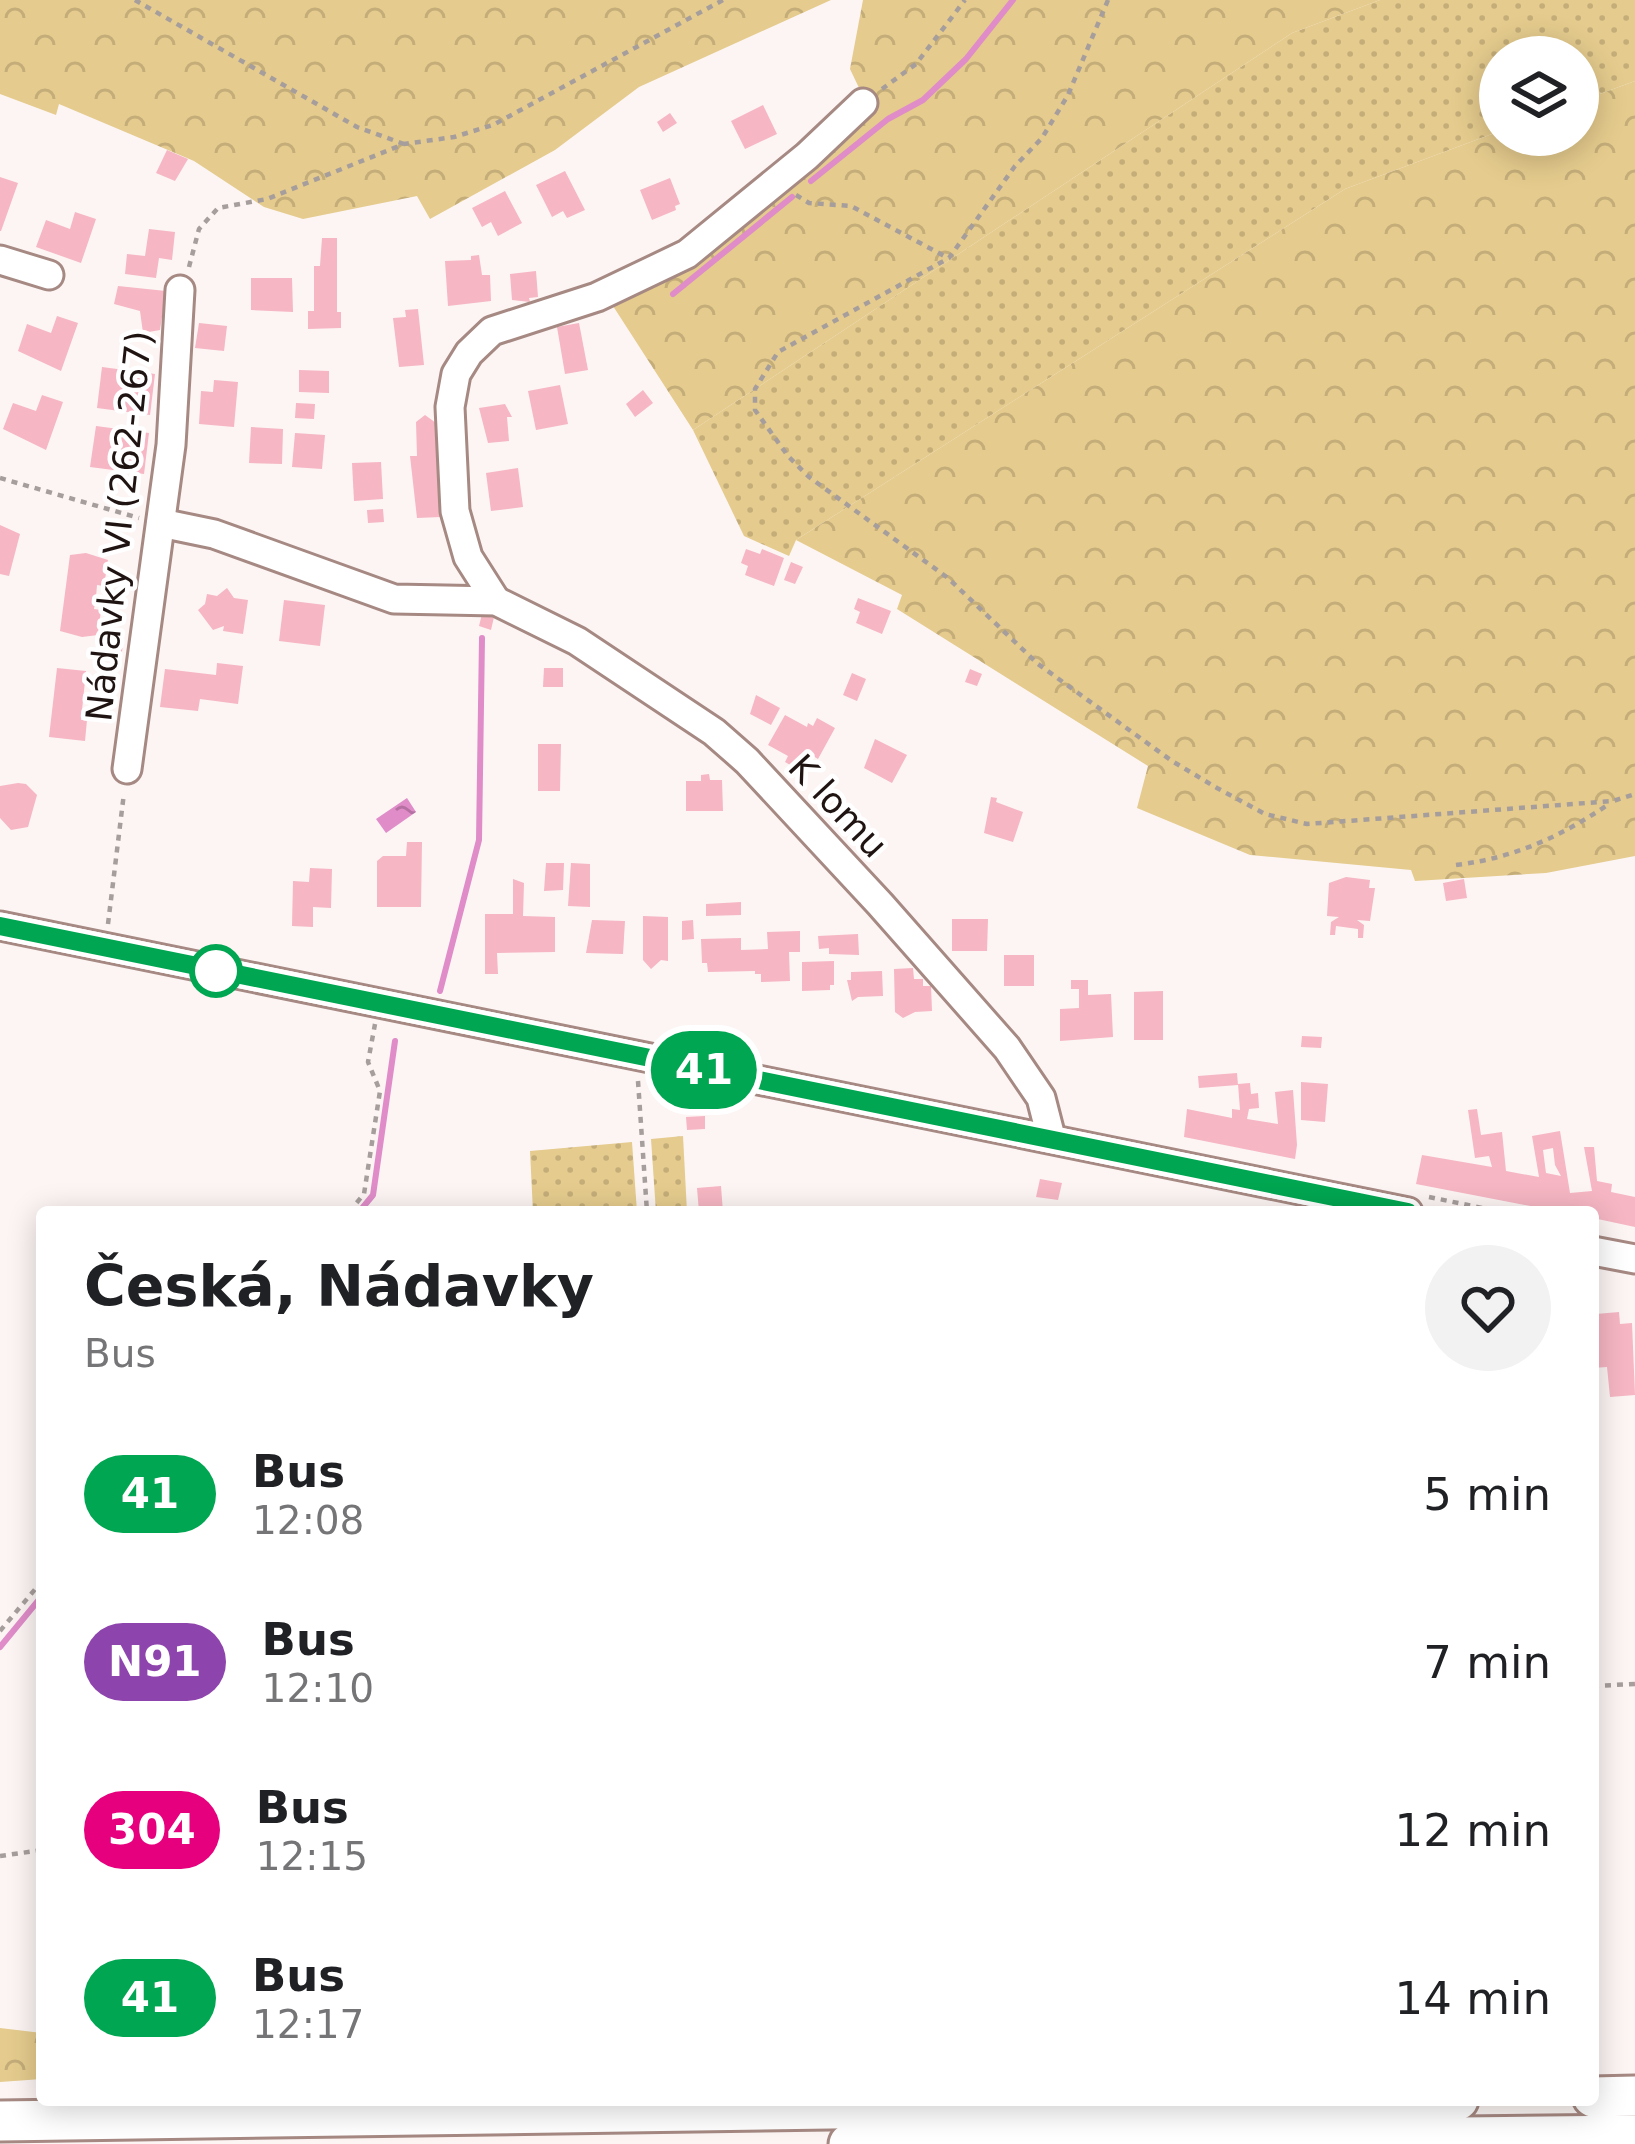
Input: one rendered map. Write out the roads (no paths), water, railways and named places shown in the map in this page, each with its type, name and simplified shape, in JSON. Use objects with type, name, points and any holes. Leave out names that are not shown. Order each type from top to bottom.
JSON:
[{"type":"highway","points":[[1599,2097],[1635,2096]]},
{"type":"highway","points":[[0,2121],[1022,2106]]},
{"type":"highway","points":[[849,2144],[1635,2134]]},
{"type":"street","points":[[496,601],[469,557],[455,511],[450,407],[456,374],[469,353],[492,331],[597,297],[687,254],[863,103]]},
{"type":"street","points":[[1,264],[49,275]]},
{"type":"street","name":"Nádavky VI (262-267)","points":[[128,769],[171,445],[180,290]]},
{"type":"street","name":"K lomu","points":[[161,523],[214,534],[394,599],[496,601],[578,641],[714,732],[748,761],[1016,1059],[1041,1098],[1051,1138]]},
{"type":"street","points":[[0,926],[1379,1206]]},
{"type":"street","points":[[1599,1252],[1635,1259]]},
{"type":"street","points":[[548,2113],[594,2106]]},
{"type":"water","points":[[407,798],[416,812],[386,833],[376,819]]},
{"type":"waterway","points":[[811,181],[888,119],[923,100],[966,59],[1013,0]]},
{"type":"waterway","points":[[673,294],[792,197]]},
{"type":"waterway","points":[[440,991],[479,840],[482,638]]},
{"type":"waterway","points":[[364,1206],[373,1195],[395,1041]]},
{"type":"waterway","points":[[0,1647],[36,1603]]}]
